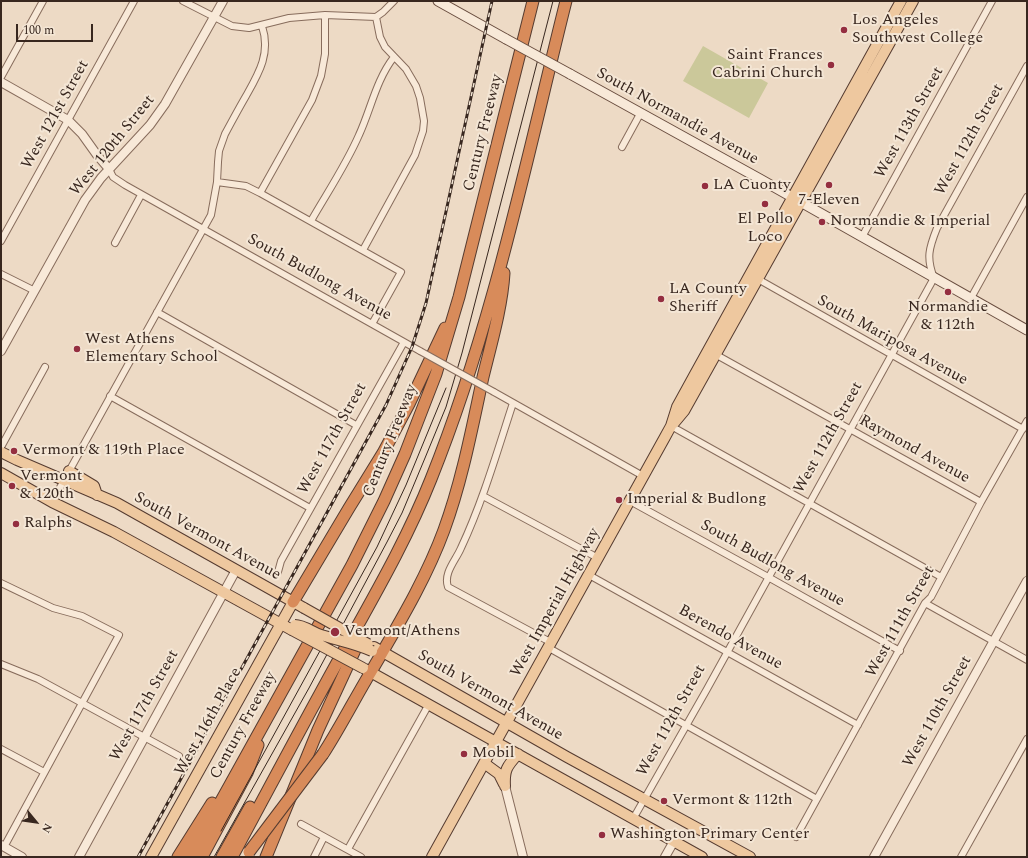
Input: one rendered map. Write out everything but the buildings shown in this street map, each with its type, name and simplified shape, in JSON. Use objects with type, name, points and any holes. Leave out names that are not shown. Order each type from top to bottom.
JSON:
[{"type":"highway","name":"Century Freeway","points":[[190,857],[250,746],[352,565],[387,495],[426,400],[444,351],[459,297],[533,1]]},
{"type":"highway","points":[[266,857],[334,692],[402,551],[454,420],[471,371],[506,247],[566,1]]},
{"type":"highway","points":[[247,854],[323,754],[339,728],[376,650],[434,554],[454,500],[471,433],[504,283],[506,247]]},
{"type":"highway","points":[[293,602],[349,508],[384,453],[409,404],[459,297]]},
{"type":"highway","points":[[232,857],[394,560],[423,500]]},
{"type":"highway","points":[[222,857],[280,756],[338,661]]},
{"type":"highway","points":[[202,857],[247,773],[270,712]]},
{"type":"highway","points":[[178,857],[250,746]]},
{"type":"main road","name":"South Normandie Avenue","points":[[438,1],[1026,328]]},
{"type":"main road","name":"West Imperial Highway","points":[[797,200],[901,1]]},
{"type":"main road","name":"West Imperial Highway","points":[[432,857],[671,426],[684,411],[712,352],[797,200],[913,1]]},
{"type":"main road","name":"West Imperial Highway","points":[[671,426],[677,407],[701,362],[712,352]]},
{"type":"main road","points":[[684,411],[687,396],[702,369],[701,362]]},
{"type":"main road","name":"South Vermont Avenue","points":[[1,452],[63,481],[117,503],[376,650],[750,857]]},
{"type":"main road","points":[[1,457],[17,460]]},
{"type":"main road","points":[[69,471],[94,486],[97,495]]},
{"type":"main road","points":[[1,473],[52,502],[114,532],[281,624],[376,650]]},
{"type":"main road","name":"West 116th Place","points":[[151,857],[293,602]]},
{"type":"main road","points":[[294,627],[367,670],[702,857]]},
{"type":"main road","points":[[505,786],[504,777],[507,767],[518,754]]},
{"type":"main road","points":[[484,763],[499,774],[505,786]]},
{"type":"street","points":[[1,77],[43,1]]},
{"type":"street","name":"West 121st Street","points":[[1,241],[134,1]]},
{"type":"street","points":[[184,1],[214,18],[238,28],[262,26],[289,18],[325,16],[376,17],[394,1]]},
{"type":"street","name":"West 120th Street","points":[[1,351],[85,200],[109,169],[158,114],[172,93],[224,1]]},
{"type":"street","name":"West 113th Street","points":[[862,237],[992,1]]},
{"type":"street","points":[[260,193],[312,100],[325,54],[325,16]]},
{"type":"street","points":[[363,250],[415,155],[423,131],[423,110],[416,86],[406,69],[385,47],[380,37],[376,17]]},
{"type":"street","points":[[52,502],[211,215],[222,142],[256,79],[263,62],[266,42],[262,26]]},
{"type":"street","points":[[311,221],[355,143],[378,83],[394,57]]},
{"type":"street","name":"West 112th Street","points":[[633,819],[934,278],[929,265],[929,257],[934,234],[1027,66]]},
{"type":"street","name":"South Budlong Avenue","points":[[1,82],[68,120],[78,130],[109,169],[113,177],[141,195],[643,476]]},
{"type":"street","points":[[622,147],[640,114]]},
{"type":"street","points":[[217,182],[246,186],[401,272],[372,324]]},
{"type":"street","points":[[115,243],[141,195]]},
{"type":"street","points":[[971,298],[1027,197]]},
{"type":"street","points":[[1,274],[35,291]]},
{"type":"street","name":"South Mariposa Avenue","points":[[754,277],[1023,429]]},
{"type":"street","points":[[158,312],[356,425]]},
{"type":"street","name":"West 117th Street","points":[[278,572],[281,561],[310,508],[404,342]]},
{"type":"street","name":"Raymond Avenue","points":[[712,352],[981,502]]},
{"type":"street","points":[[1,447],[45,367]]},
{"type":"street","points":[[110,396],[310,508]]},
{"type":"street","points":[[512,403],[483,496],[471,526],[449,571],[446,582],[448,587],[817,799]]},
{"type":"street","name":"West 111th Street","points":[[796,837],[925,604],[931,597],[981,502],[1027,421]]},
{"type":"street","points":[[671,426],[941,577]]},
{"type":"street","points":[[483,496],[598,558]]},
{"type":"street","name":"South Budlong Avenue","points":[[630,502],[768,576],[900,651]]},
{"type":"street","name":"West 117th Street","points":[[79,857],[236,570]]},
{"type":"street","name":"Berendo Avenue","points":[[589,575],[858,725]]},
{"type":"street","name":"West 110th Street","points":[[874,857],[1027,581]]},
{"type":"street","points":[[1,583],[53,608],[82,616],[119,635],[83,703],[2,846],[22,857]]},
{"type":"street","points":[[925,604],[1027,660]]},
{"type":"street","points":[[1,664],[38,679],[179,756]]},
{"type":"street","points":[[348,849],[429,704]]},
{"type":"street","points":[[961,857],[1027,739]]},
{"type":"street","points":[[1,749],[44,772]]},
{"type":"street","points":[[505,786],[523,857]]},
{"type":"street","points":[[301,824],[361,857]]},
{"type":"street","points":[[314,857],[324,837]]},
{"type":"street","points":[[665,857],[674,841]]},
{"type":"shaded area","points":[[703,46],[768,83],[749,118],[683,81]]},
{"type":"tram line","points":[[214,857],[309,688],[402,513],[446,407],[462,353],[553,1]]},
{"type":"tram line","points":[[221,831],[377,547],[406,485],[446,388]]},
{"type":"railway","points":[[138,857],[386,405],[412,347],[426,303],[492,1]]},
{"type":"place","name":"Los Angeles Southwest College","points":[[844,30]]},
{"type":"place","name":"Saint Frances Cabrini Church","points":[[831,65]]},
{"type":"place","name":"7-Eleven","points":[[829,185]]},
{"type":"place","name":"LA Cuonty","points":[[705,186]]},
{"type":"place","name":"El Pollo Loco","points":[[765,204]]},
{"type":"place","name":"Normandie & Imperial","points":[[822,222]]},
{"type":"place","name":"Normandie & 112th","points":[[948,292]]},
{"type":"place","name":"LA County Sheriff","points":[[661,299]]},
{"type":"place","name":"West Athens Elementary School","points":[[77,349]]},
{"type":"place","name":"Vermont & 119th Place","points":[[14,451]]},
{"type":"place","name":"Vermont & 120th","points":[[12,486]]},
{"type":"place","name":"Imperial & Budlong","points":[[619,500]]},
{"type":"place","name":"Ralphs","points":[[16,524]]},
{"type":"place","name":"Vermont/Athens","points":[[335,632]]},
{"type":"place","name":"Mobil","points":[[464,754]]},
{"type":"place","name":"Vermont & 112th","points":[[664,801]]},
{"type":"place","name":"Washington Primary Center","points":[[602,835]]}]
